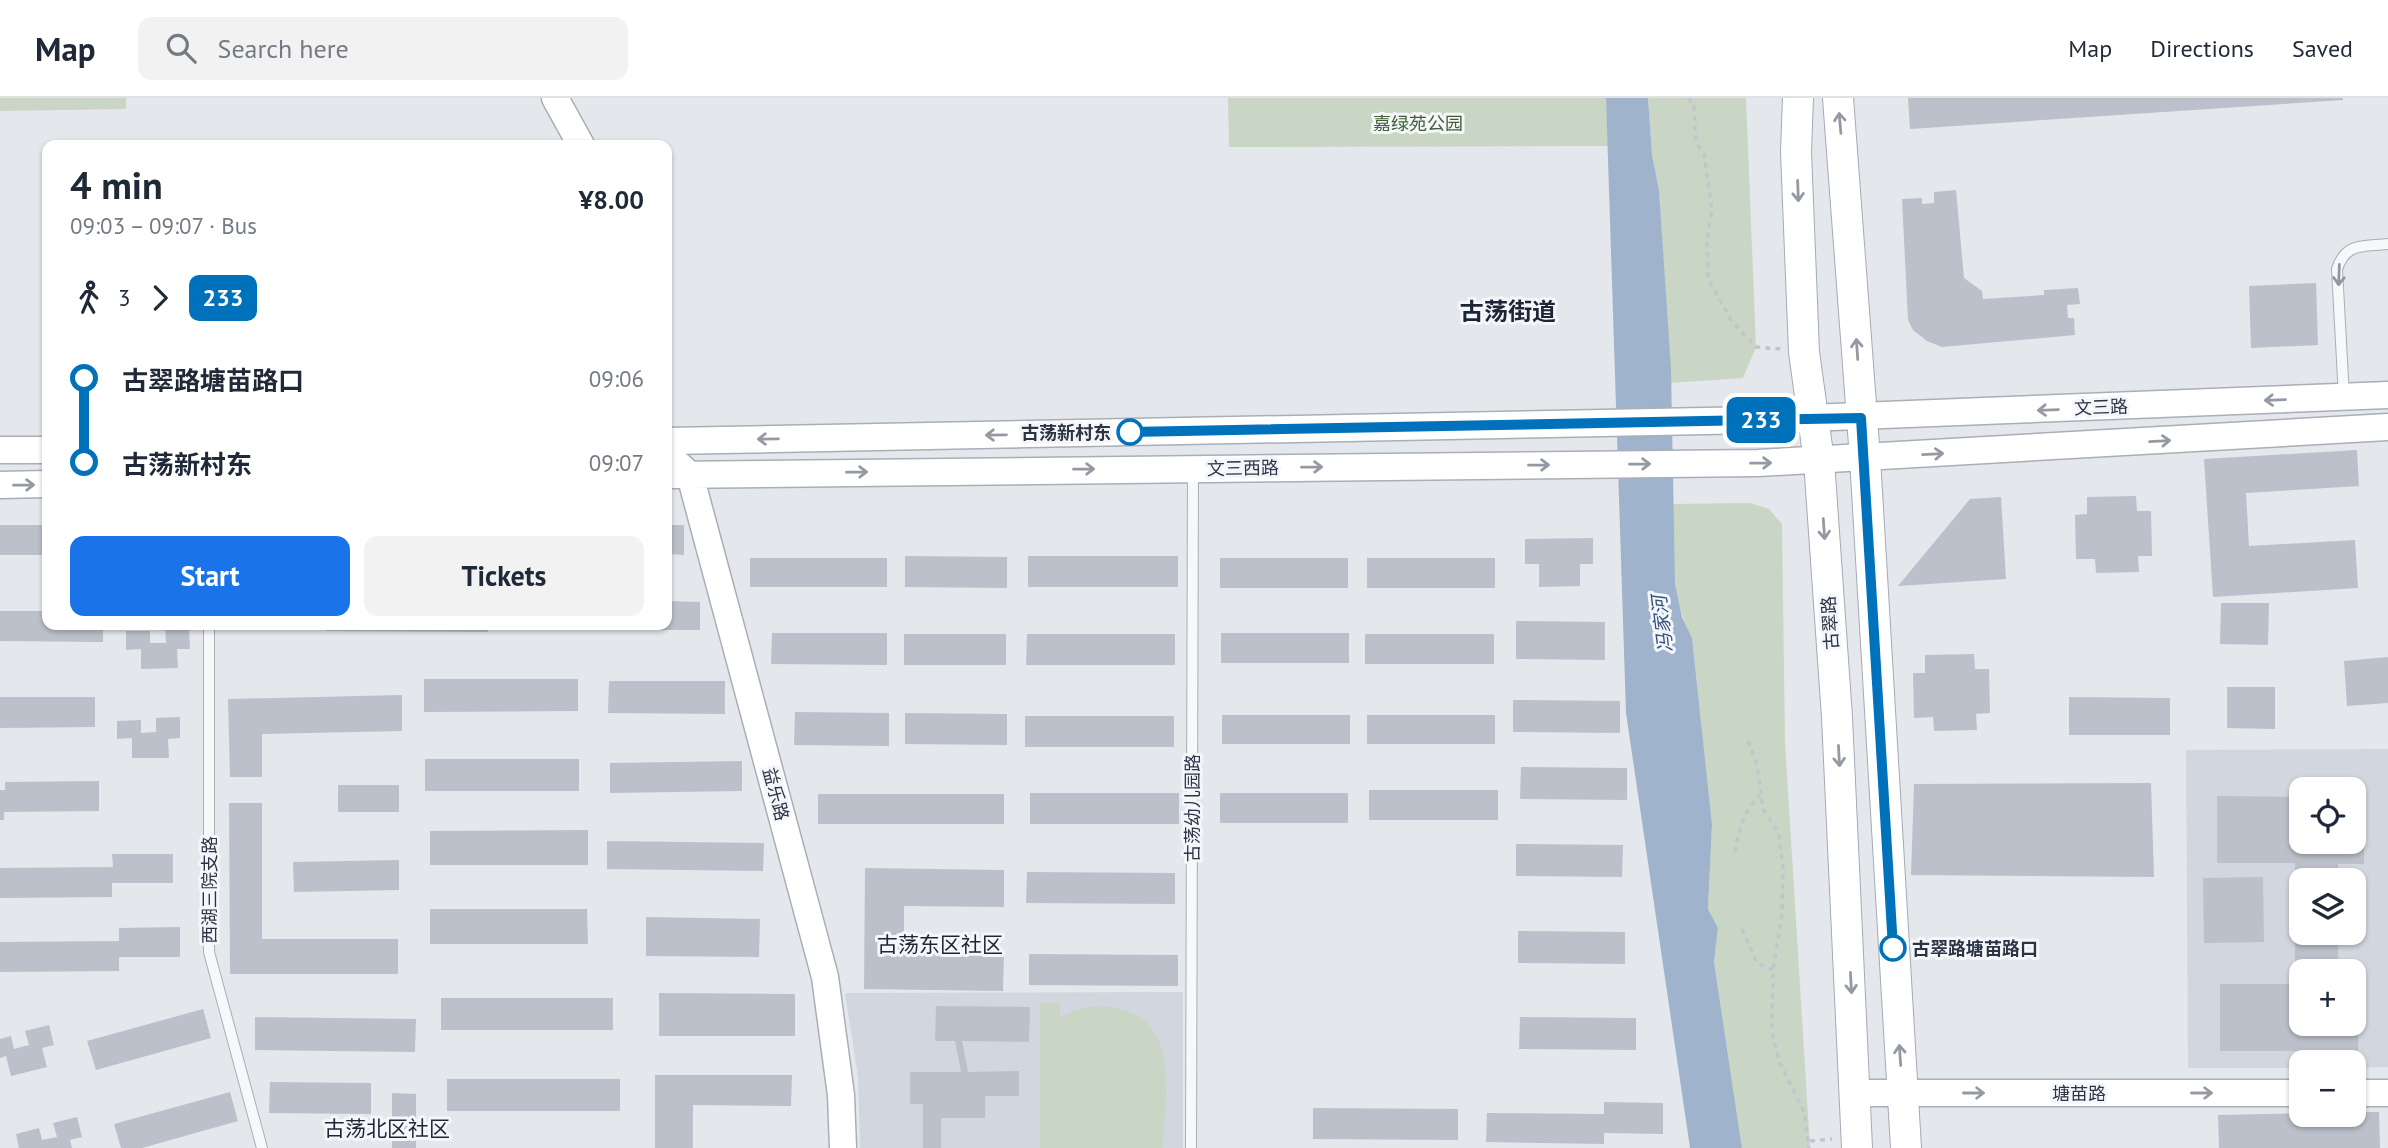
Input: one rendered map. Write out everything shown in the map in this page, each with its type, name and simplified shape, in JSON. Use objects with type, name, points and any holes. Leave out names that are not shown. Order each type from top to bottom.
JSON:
[{"type":"main road","points":[[555,98],[577,140]]},
{"type":"main road","name":"古翠路","points":[[1798,98],[1796,152],[1804,352],[1819,461],[1857,1093],[1857,1148]]},
{"type":"main road","points":[[1838,98],[1865,458],[1906,1148]]},
{"type":"main road","name":"文三路","points":[[1815,417],[1861,418],[2388,395]]},
{"type":"main road","points":[[672,441],[1815,417]]},
{"type":"main road","name":"文三路","points":[[1819,461],[2388,428]]},
{"type":"main road","points":[[0,450],[42,450]]},
{"type":"main road","name":"文三西路","points":[[679,475],[1819,461]]},
{"type":"main road","name":"益乐路","points":[[679,475],[825,977],[841,1095],[843,1148]]},
{"type":"main road","points":[[0,485],[42,484]]},
{"type":"main road","name":"塘苗路","points":[[1857,1093],[2289,1093]]},
{"type":"main road","points":[[2366,1093],[2388,1093]]},
{"type":"lane","points":[[2344,397],[2337,269],[2342,255],[2351,248],[2388,244]]},
{"type":"lane","name":"古荡幼儿园路","points":[[1191,1148],[1193,468]]},
{"type":"lane","name":"西湖三院支路","points":[[209,630],[209,952],[261,1148]]},
{"type":"path","points":[[1688,98],[1694,105],[1696,144],[1704,153],[1712,210],[1707,239],[1708,279],[1731,320],[1756,347],[1804,352]]},
{"type":"path","points":[[1748,741],[1757,765],[1763,809],[1779,834],[1783,868],[1782,915],[1773,970],[1772,1032],[1779,1061],[1804,1112],[1809,1148]]},
{"type":"path","points":[[1735,852],[1739,825],[1748,807],[1760,795]]},
{"type":"path","points":[[1742,929],[1757,963],[1773,970]]},
{"type":"shaded area","points":[[2388,749],[2388,1067],[2366,1068],[2366,1050],[2289,1050],[2289,1068],[2188,1068],[2186,750]]},
{"type":"shaded area","points":[[1183,992],[1183,1148],[860,1148],[858,1077],[845,993]]},
{"type":"green space","points":[[0,98],[126,98],[126,109],[0,111]]},
{"type":"green space","name":"嘉绿苑公园","points":[[1228,98],[1606,98],[1608,146],[1229,147]]},
{"type":"green space","points":[[1648,98],[1746,98],[1756,347],[1743,378],[1671,383],[1659,190],[1652,155]]},
{"type":"green space","points":[[1750,503],[1769,509],[1782,524],[1785,742],[1810,1148],[1742,1148],[1714,962],[1718,928],[1708,909],[1712,824],[1692,638],[1680,606],[1674,572],[1673,504]]},
{"type":"green space","points":[[1040,1003],[1060,1003],[1060,1017],[1091,1007],[1123,1010],[1141,1018],[1154,1032],[1165,1068],[1163,1148],[1040,1148]]},
{"type":"water","name":"冯家河","points":[[1606,98],[1648,98],[1652,155],[1659,190],[1671,369],[1675,583],[1682,617],[1692,638],[1712,824],[1708,909],[1718,928],[1714,962],[1742,1148],[1690,1148],[1626,713]]},
{"type":"building","points":[[1908,98],[2343,98],[2343,100],[1910,129]]},
{"type":"building","points":[[1956,190],[1964,278],[1982,291],[1983,299],[2044,295],[2044,290],[2078,288],[2080,304],[2067,305],[2068,318],[2074,318],[2075,335],[1942,347],[1927,341],[1913,330],[1908,320],[1902,199],[1922,198],[1922,204],[1934,203],[1934,192]]},
{"type":"building","points":[[2316,283],[2318,345],[2251,348],[2249,286]]},
{"type":"building","points":[[2357,450],[2359,486],[2246,493],[2249,546],[2355,540],[2358,588],[2213,597],[2204,459]]},
{"type":"building","points":[[2136,496],[2137,511],[2151,511],[2152,556],[2138,556],[2139,572],[2096,573],[2095,559],[2076,559],[2075,515],[2087,514],[2087,497]]},
{"type":"building","points":[[2001,497],[2006,579],[1898,586],[1970,499]]},
{"type":"building","points":[[0,525],[42,525],[42,555],[0,555]]},
{"type":"building","points":[[672,525],[684,525],[684,555],[672,554]]},
{"type":"building","points":[[1593,538],[1593,564],[1580,564],[1580,586],[1539,587],[1539,564],[1525,564],[1525,539]]},
{"type":"building","points":[[905,556],[1007,557],[1007,588],[905,587]]},
{"type":"building","points":[[1028,556],[1178,556],[1178,587],[1028,587]]},
{"type":"building","points":[[750,558],[887,558],[887,587],[750,587]]},
{"type":"building","points":[[1220,558],[1348,558],[1348,588],[1220,588]]},
{"type":"building","points":[[1367,558],[1495,558],[1495,588],[1367,588]]},
{"type":"building","points":[[672,601],[700,602],[700,630],[672,630]]},
{"type":"building","points":[[2221,603],[2269,603],[2268,645],[2220,644]]},
{"type":"building","points":[[0,611],[42,611],[42,630],[103,630],[103,642],[0,641]]},
{"type":"building","points":[[1516,621],[1605,622],[1605,660],[1516,659]]},
{"type":"building","points":[[165,630],[189,630],[190,649],[177,649],[178,668],[141,669],[141,649],[126,650],[126,631],[150,631],[150,643],[166,643]]},
{"type":"building","points":[[488,630],[488,632],[326,631]]},
{"type":"building","points":[[772,633],[887,633],[887,665],[771,664]]},
{"type":"building","points":[[1221,633],[1349,633],[1349,663],[1221,663]]},
{"type":"building","points":[[904,634],[1006,634],[1006,665],[904,665]]},
{"type":"building","points":[[1027,634],[1175,634],[1175,665],[1026,665]]},
{"type":"building","points":[[1365,634],[1494,634],[1494,664],[1365,664]]},
{"type":"building","points":[[1974,654],[1975,669],[1989,669],[1990,713],[1976,714],[1977,730],[1934,731],[1933,717],[1914,718],[1913,673],[1925,673],[1925,655]]},
{"type":"building","points":[[2388,657],[2388,703],[2347,706],[2344,661]]},
{"type":"building","points":[[424,679],[578,679],[578,711],[424,712]]},
{"type":"building","points":[[609,681],[725,681],[725,714],[608,713]]},
{"type":"building","points":[[2227,687],[2275,687],[2275,729],[2227,728]]},
{"type":"building","points":[[402,695],[402,731],[262,734],[262,777],[230,777],[228,699]]},
{"type":"building","points":[[0,697],[95,697],[95,727],[0,728]]},
{"type":"building","points":[[2069,697],[2170,698],[2170,735],[2069,735]]},
{"type":"building","points":[[1513,700],[1620,701],[1620,733],[1513,732]]},
{"type":"building","points":[[795,712],[889,713],[889,746],[794,745]]},
{"type":"building","points":[[905,713],[1007,714],[1007,745],[905,744]]},
{"type":"building","points":[[1222,715],[1350,715],[1350,744],[1222,744]]},
{"type":"building","points":[[1367,715],[1495,715],[1495,744],[1367,744]]},
{"type":"building","points":[[1025,716],[1174,716],[1174,747],[1025,747]]},
{"type":"building","points":[[180,717],[180,738],[168,739],[169,758],[132,758],[132,738],[117,739],[117,721],[141,720],[141,733],[156,732],[156,718]]},
{"type":"building","points":[[425,759],[579,759],[579,791],[425,791]]},
{"type":"building","points":[[742,761],[742,791],[610,793],[610,763]]},
{"type":"building","points":[[1521,767],[1627,768],[1627,800],[1520,799]]},
{"type":"building","points":[[99,781],[99,811],[4,812],[4,820],[0,820],[0,790],[5,790],[5,782]]},
{"type":"building","points":[[2151,783],[2154,877],[1911,875],[1914,784]]},
{"type":"building","points":[[338,785],[399,785],[399,812],[338,812]]},
{"type":"building","points":[[1369,790],[1498,790],[1498,820],[1369,820]]},
{"type":"building","points":[[1030,793],[1179,793],[1179,824],[1030,824]]},
{"type":"building","points":[[1220,793],[1348,793],[1348,823],[1220,823]]},
{"type":"building","points":[[818,794],[1004,794],[1004,824],[818,824]]},
{"type":"building","points":[[2217,796],[2289,797],[2289,854],[2364,854],[2364,864],[2338,864],[2338,868],[2295,868],[2295,863],[2217,863]]},
{"type":"building","points":[[229,803],[262,803],[262,939],[398,939],[398,974],[230,974]]},
{"type":"building","points":[[588,830],[588,865],[430,865],[430,831]]},
{"type":"building","points":[[607,841],[764,843],[763,871],[607,869]]},
{"type":"building","points":[[1516,844],[1623,845],[1622,877],[1516,876]]},
{"type":"building","points":[[112,854],[173,854],[173,883],[112,883],[112,897],[0,898],[0,868],[113,867]]},
{"type":"building","points":[[399,860],[399,890],[294,892],[293,862]]},
{"type":"building","points":[[865,868],[1004,870],[1004,907],[904,906],[904,950],[1004,951],[1003,991],[864,989]]},
{"type":"building","points":[[1027,872],[1175,873],[1175,904],[1026,903]]},
{"type":"building","points":[[2263,877],[2264,942],[2204,943],[2203,878]]},
{"type":"building","points":[[430,909],[587,909],[588,944],[430,944]]},
{"type":"building","points":[[646,917],[760,919],[759,957],[646,956]]},
{"type":"building","points":[[180,927],[180,957],[119,957],[119,971],[0,972],[0,942],[119,941],[119,928]]},
{"type":"building","points":[[1518,931],[1625,932],[1625,964],[1518,963]]},
{"type":"building","points":[[2295,945],[2338,945],[2338,959],[2295,959]]},
{"type":"building","points":[[1029,954],[1178,955],[1178,986],[1029,985]]},
{"type":"building","points":[[2220,984],[2289,984],[2289,1036],[2358,1036],[2358,1050],[2220,1051]]},
{"type":"building","points":[[659,993],[795,994],[795,1036],[659,1036]]},
{"type":"building","points":[[441,998],[613,998],[613,1030],[441,1030]]},
{"type":"building","points":[[936,1006],[1030,1007],[1029,1042],[962,1041],[968,1072],[1019,1071],[1019,1096],[985,1096],[985,1118],[941,1118],[941,1148],[923,1148],[923,1104],[910,1104],[910,1072],[961,1072],[955,1041],[935,1041]]},
{"type":"building","points":[[203,1009],[211,1038],[96,1070],[87,1041]]},
{"type":"building","points":[[255,1017],[416,1019],[415,1052],[255,1050]]},
{"type":"building","points":[[1520,1017],[1636,1018],[1636,1050],[1519,1049]]},
{"type":"building","points":[[49,1025],[54,1045],[42,1048],[47,1067],[11,1076],[6,1056],[0,1058],[0,1039],[11,1036],[14,1049],[29,1045],[25,1031]]},
{"type":"building","points":[[655,1075],[792,1075],[791,1106],[693,1105],[693,1148],[655,1148]]},
{"type":"building","points":[[447,1079],[620,1079],[620,1111],[447,1111]]},
{"type":"building","points":[[270,1082],[371,1083],[371,1114],[269,1113]]},
{"type":"building","points":[[230,1092],[238,1121],[142,1148],[121,1148],[114,1124]]},
{"type":"building","points":[[392,1093],[416,1094],[416,1148],[392,1148]]},
{"type":"building","points":[[1604,1102],[1663,1103],[1663,1134],[1604,1133],[1604,1144],[1486,1142],[1487,1113],[1604,1114]]},
{"type":"building","points":[[1313,1108],[1458,1109],[1458,1140],[1313,1139]]},
{"type":"building","points":[[2366,1112],[2379,1112],[2380,1148],[2219,1148],[2218,1115],[2289,1114],[2289,1127],[2366,1127]]},
{"type":"building","points":[[77,1117],[82,1137],[70,1140],[72,1148],[19,1148],[16,1134],[39,1128],[42,1140],[57,1137],[53,1123]]},
{"type":"bus line","name":"233","points":[[1130,432],[1861,418],[1893,948]]},
{"type":"place","name":"古荡新村东","points":[[1130,432]]},
{"type":"place","name":"古翠路塘苗路口","points":[[1893,948]]},
{"type":"district","name":"古荡街道","points":[[1508,311]]},
{"type":"district","name":"古荡东区社区","points":[[940,944]]},
{"type":"district","name":"古荡北区社区","points":[[387,1128]]}]
